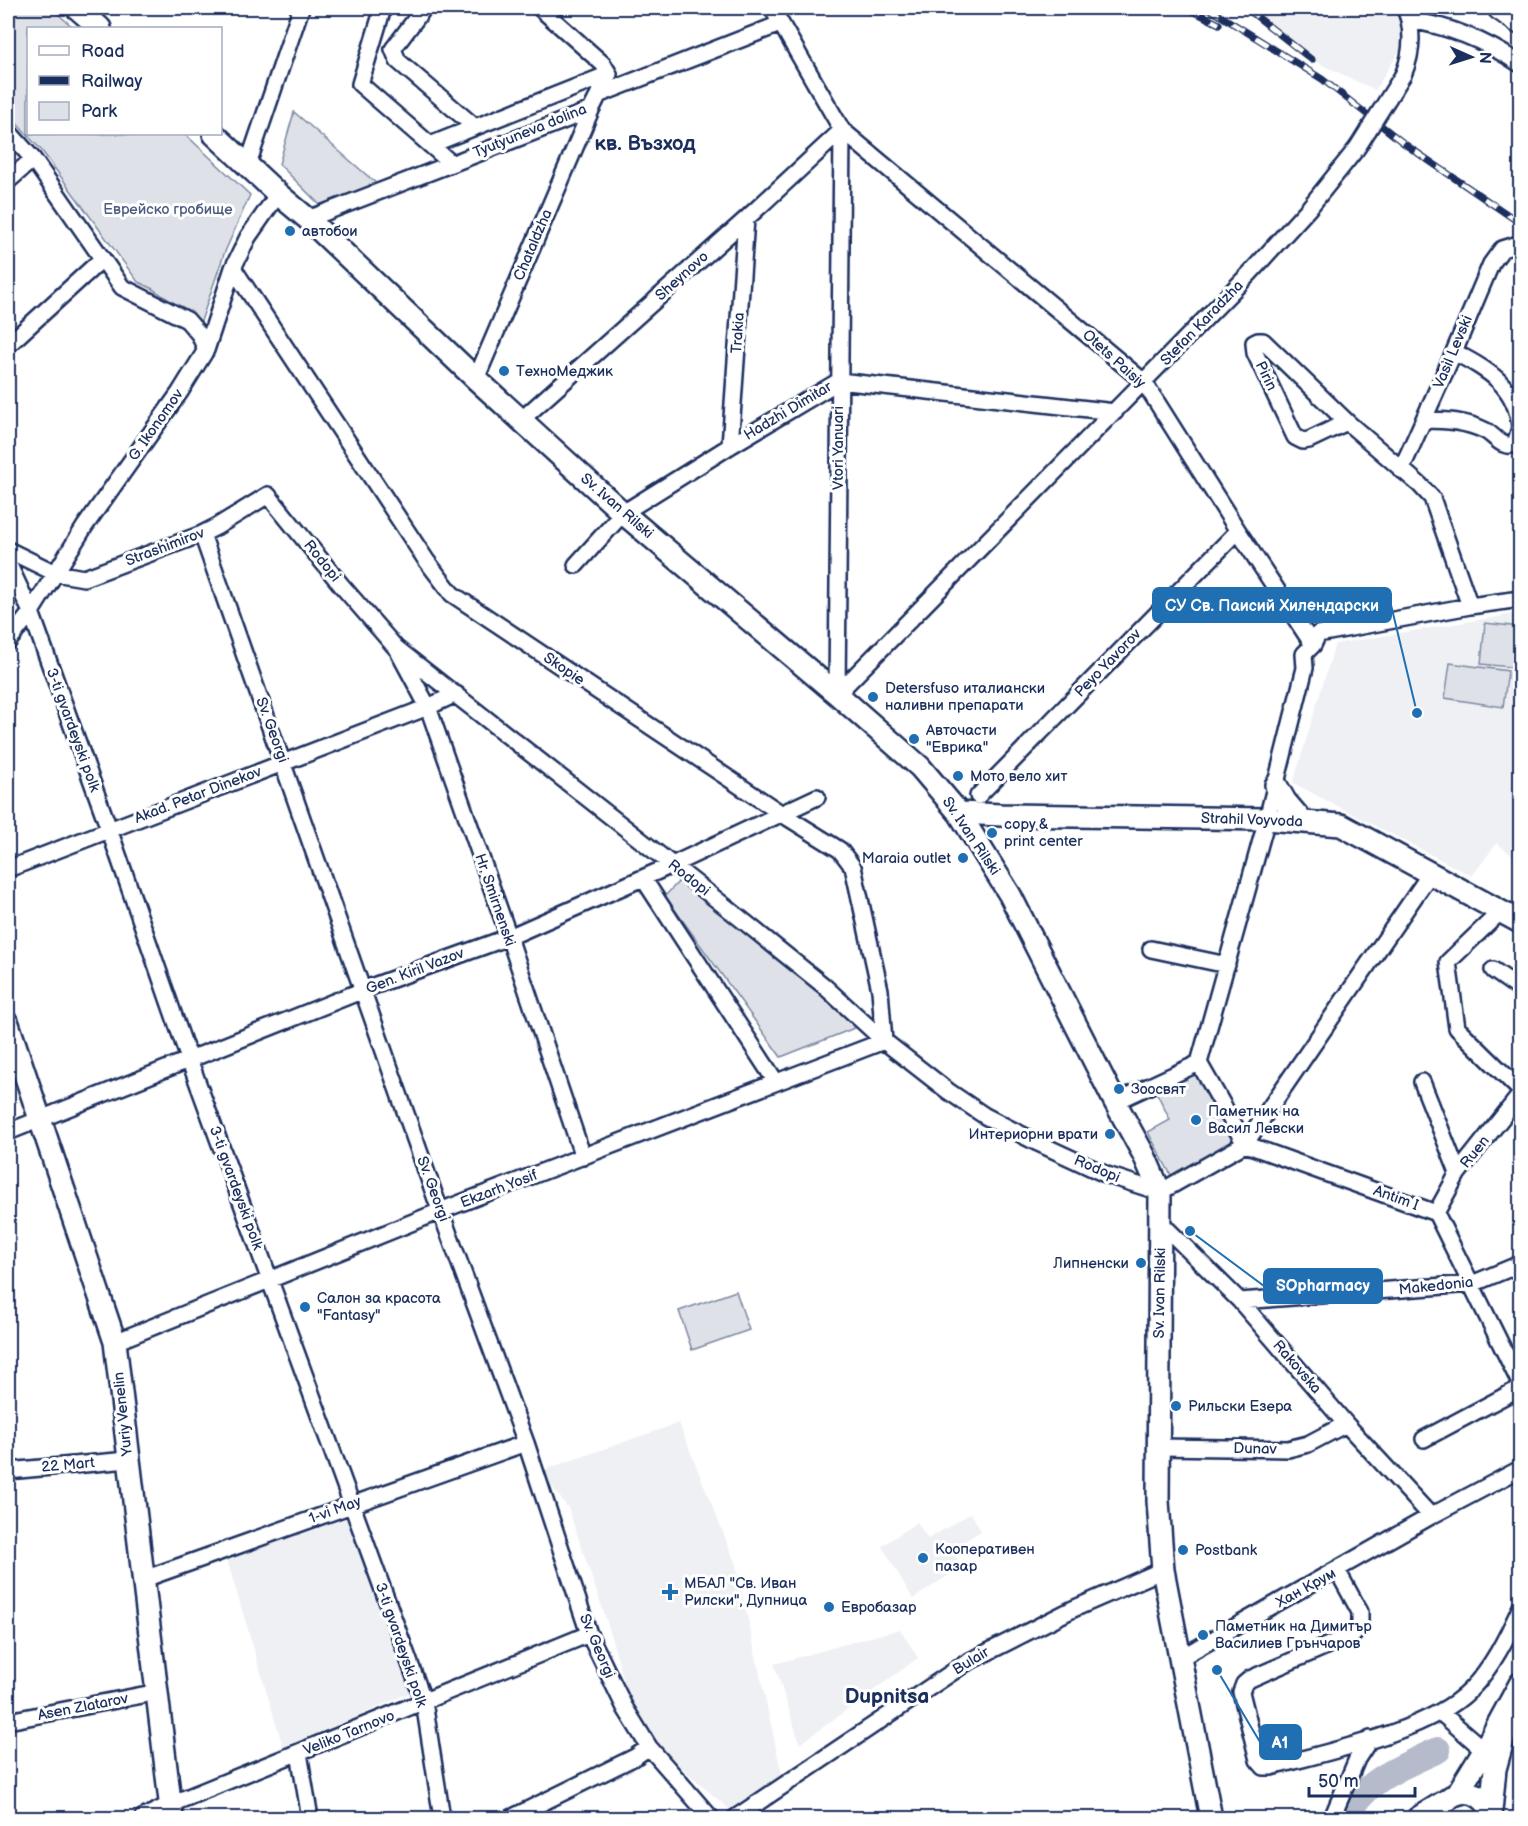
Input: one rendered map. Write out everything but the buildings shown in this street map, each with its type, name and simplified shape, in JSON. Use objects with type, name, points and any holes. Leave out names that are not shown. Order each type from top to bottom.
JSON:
[{"type":"main road","points":[[1500,8],[1521,22]]},
{"type":"street","points":[[77,8],[99,27]]},
{"type":"street","points":[[248,164],[301,8]]},
{"type":"street","points":[[383,8],[360,84],[451,163]]},
{"type":"street","points":[[424,8],[397,42],[393,49],[394,55],[398,61],[475,127]]},
{"type":"street","points":[[540,8],[603,64],[609,74]]},
{"type":"street","name":"Otets Paisiy","points":[[772,8],[842,130],[1144,382],[1313,645]]},
{"type":"street","points":[[1407,14],[1484,42],[1521,64]]},
{"type":"street","name":"Stefan Karadzha","points":[[837,694],[1251,273],[1309,208],[1357,148],[1403,75],[1409,59],[1412,40],[1407,14]]},
{"type":"street","name":"Tyutyuneva dolina","points":[[308,219],[591,110],[598,95],[780,24]]},
{"type":"street","points":[[430,145],[609,74]]},
{"type":"street","points":[[598,95],[609,74]]},
{"type":"street","name":"Chataldzha","points":[[476,379],[591,110]]},
{"type":"street","name":"Sheynovo","points":[[521,420],[842,130]]},
{"type":"street","name":"Vtori Yanuari","points":[[837,694],[842,130]]},
{"type":"street","points":[[8,131],[33,159],[122,287],[187,320],[199,334],[206,350]]},
{"type":"street","name":"Sv. Ivan Rilski","points":[[215,135],[623,513],[920,767],[959,813],[1010,895],[1144,1155],[1160,1192],[1158,1501],[1163,1570],[1211,1818]]},
{"type":"street","points":[[8,181],[33,159]]},
{"type":"street","name":"G. Ikonomov","points":[[8,642],[31,612],[85,526],[180,392],[206,350],[233,268],[248,237],[278,194]]},
{"type":"street","name":"Trakia","points":[[729,446],[746,219]]},
{"type":"street","name":"Vasil Levski","points":[[1401,470],[1491,264],[1502,249],[1518,247]]},
{"type":"street","points":[[8,345],[102,259]]},
{"type":"street","name":"Skopie","points":[[233,268],[426,561],[452,594],[782,814],[840,850],[853,867],[880,990],[884,1041]]},
{"type":"street","name":"Pirin","points":[[1347,422],[1309,440],[1303,441],[1296,437],[1255,353],[1254,343],[1263,341],[1347,422],[1432,498],[1470,606]]},
{"type":"street","points":[[1424,420],[1449,420],[1472,425],[1489,433],[1501,444],[1510,446],[1515,444],[1521,428],[1519,416],[1507,390],[1493,375],[1454,352]]},
{"type":"street","name":"Hadzhi Dimitar","points":[[576,565],[623,513],[729,446],[839,381],[1115,412]]},
{"type":"street","name":"Strashimirov","points":[[8,550],[55,573],[84,578],[202,534],[268,495]]},
{"type":"street","name":"Rodopi","points":[[268,495],[396,648],[823,985],[884,1041],[948,1091],[985,1116],[1107,1175],[1160,1192]]},
{"type":"street","name":"Peyo Yavorov","points":[[978,796],[1238,531]]},
{"type":"street","name":"Sv. Georgi","points":[[202,534],[362,991],[526,1443],[589,1634],[625,1708],[649,1747],[711,1818]]},
{"type":"street","name":"3-ti gvardeyski polk","points":[[8,563],[31,612],[189,1059],[424,1702],[442,1818]]},
{"type":"street","points":[[1245,1144],[1199,1063],[1276,785],[1305,668],[1304,654],[1313,645],[1318,634],[1521,599]]},
{"type":"street","name":"Hr. Smirnenski","points":[[396,648],[428,707],[583,1157]]},
{"type":"street","name":"Akad. Petar Dinekov","points":[[8,869],[428,707],[456,694]]},
{"type":"street","points":[[1276,785],[1285,801],[1303,822]]},
{"type":"street","name":"Gen. Kiril Vazov","points":[[8,1132],[362,991],[508,937],[672,865],[817,797]]},
{"type":"street","name":"Strahil Voyvoda","points":[[959,813],[1001,816],[1267,819],[1341,825],[1521,922]]},
{"type":"street","points":[[1160,1192],[1245,1144],[1430,874]]},
{"type":"street","points":[[643,878],[777,1082]]},
{"type":"street","points":[[1500,912],[1448,962],[1450,981],[1457,1028],[1521,1090]]},
{"type":"street","points":[[1151,949],[1227,965]]},
{"type":"street","points":[[1493,970],[1521,989]]},
{"type":"street","name":"Yuriy Venelin","points":[[8,1024],[115,1342],[172,1811]]},
{"type":"street","name":"Ekzarh Yosif","points":[[115,1342],[441,1211],[884,1041]]},
{"type":"street","points":[[1115,1102],[1199,1063]]},
{"type":"street","points":[[1422,1082],[1458,1173]]},
{"type":"street","name":"Ruen","points":[[1436,1213],[1458,1173],[1521,1095]]},
{"type":"street","name":"Antim I","points":[[1245,1144],[1436,1213],[1521,1383]]},
{"type":"street","name":"Rakovska","points":[[1160,1222],[1240,1301],[1346,1425],[1431,1516]]},
{"type":"street","name":"Makedonia","points":[[1240,1301],[1472,1284],[1521,1264]]},
{"type":"street","points":[[1424,1439],[1521,1388]]},
{"type":"street","name":"Dunav","points":[[1158,1447],[1288,1449],[1308,1444],[1346,1425]]},
{"type":"street","name":"1-vi May","points":[[144,1579],[526,1443]]},
{"type":"street","name":"22 Mart","points":[[8,1471],[128,1460]]},
{"type":"street","name":"Хан Крум","points":[[1180,1658],[1431,1516],[1521,1469]]},
{"type":"street","name":"Bulair","points":[[735,1818],[966,1663],[1073,1609],[1163,1570]]},
{"type":"street","points":[[1337,1570],[1360,1612],[1360,1624],[1354,1634],[1250,1679],[1244,1684],[1241,1692],[1258,1760],[1264,1767],[1370,1740],[1445,1716],[1482,1676],[1521,1609]]},
{"type":"street","name":"Veliko Tarnovo","points":[[142,1818],[172,1811],[299,1753],[589,1634]]},
{"type":"street","points":[[1448,1804],[1477,1743],[1518,1689]]},
{"type":"street","points":[[1492,1816],[1495,1769],[1518,1689]]},
{"type":"street","name":"Asen Zlatarov","points":[[8,1721],[158,1692]]},
{"type":"street","points":[[1445,1716],[1477,1743]]},
{"type":"street","points":[[1332,1818],[1357,1760],[1370,1740]]},
{"type":"street","points":[[511,1818],[649,1747]]},
{"type":"street","points":[[299,1753],[310,1818]]},
{"type":"street","points":[[1418,1818],[1467,1792],[1486,1801],[1492,1816]]},
{"type":"shaded area","points":[[1246,8],[1402,8],[1407,39],[1375,90],[1312,60]]},
{"type":"shaded area","points":[[1520,613],[1520,862],[1497,843],[1472,876],[1293,783],[1335,644]]},
{"type":"shaded area","name":"МБАЛ \"Св. Иван Рилски\", Дупница","points":[[679,1423],[736,1565],[782,1775],[729,1809],[657,1746],[631,1705],[606,1619],[568,1508],[540,1471]]},
{"type":"shaded area","name":"Кооперативен пазар","points":[[971,1513],[981,1531],[952,1549],[961,1567],[913,1599],[882,1546],[917,1522],[928,1539]]},
{"type":"shaded area","points":[[348,1518],[413,1691],[284,1750],[227,1560]]},
{"type":"shaded area","points":[[900,1629],[918,1658],[800,1744],[774,1664]]},
{"type":"green space","name":"Еврейско гробище","points":[[8,8],[51,8],[73,27],[27,27],[27,135],[8,114]]},
{"type":"green space","points":[[294,112],[377,184],[321,206],[279,164]]},
{"type":"green space","name":"Еврейско гробище","points":[[27,135],[186,135],[250,195],[224,254],[201,321],[138,282],[42,151]]},
{"type":"green space","points":[[1485,623],[1520,627],[1520,668],[1481,664]]},
{"type":"green space","points":[[1450,663],[1508,671],[1503,707],[1445,698]]},
{"type":"green space","points":[[679,881],[862,1025],[781,1057],[665,896]]},
{"type":"green space","points":[[1199,1066],[1238,1141],[1173,1179],[1148,1132],[1170,1120],[1155,1089]]},
{"type":"green space","points":[[736,1291],[749,1330],[692,1350],[679,1311]]},
{"type":"waterway","points":[[1348,1818],[1354,1805],[1374,1784],[1398,1769],[1438,1750]]},
{"type":"railway","points":[[1187,8],[1219,24]]},
{"type":"railway","points":[[1208,8],[1322,79],[1406,145],[1520,223]]},
{"type":"railway","points":[[1246,8],[1312,60]]},
{"type":"place","name":"автобои","points":[[290,231]]},
{"type":"place","name":"ТехноМеджик","points":[[504,371]]},
{"type":"place","name":"Detersfuso италиански наливни препарати","points":[[873,697]]},
{"type":"place","name":"СУ Св. Паисий Хилендарски","points":[[1417,713]]},
{"type":"place","name":"Авточасти \"Еврика\"","points":[[914,739]]},
{"type":"place","name":"Мото вело хит","points":[[958,776]]},
{"type":"place","name":"copy & print center","points":[[992,833]]},
{"type":"place","name":"Maraia outlet","points":[[963,858]]},
{"type":"place","name":"Зоосвят","points":[[1119,1089]]},
{"type":"place","name":"Паметник на Васил Левски","points":[[1196,1120]]},
{"type":"place","name":"Интериорни врати","points":[[1110,1134]]},
{"type":"place","name":"SOpharmacy","points":[[1190,1231]]},
{"type":"place","name":"Липненски","points":[[1141,1263]]},
{"type":"place","name":"Салон за красота \"Fantasy\"","points":[[305,1307]]},
{"type":"place","name":"Рильски Езера","points":[[1176,1406]]},
{"type":"place","name":"Postbank","points":[[1183,1550]]},
{"type":"place","name":"Кооперативен пазар","points":[[923,1558]]},
{"type":"place","name":"МБАЛ \"Св. Иван Рилски\", Дупница","points":[[670,1592]]},
{"type":"place","name":"Евробазар","points":[[829,1607]]},
{"type":"place","name":"Паметник на Димитър Василиев Грънчаров","points":[[1203,1635]]},
{"type":"place","name":"A1","points":[[1217,1670]]},
{"type":"district","name":"кв. Възход","points":[[645,143]]},
{"type":"district","name":"Dupnitsa","points":[[887,1696]]}]
